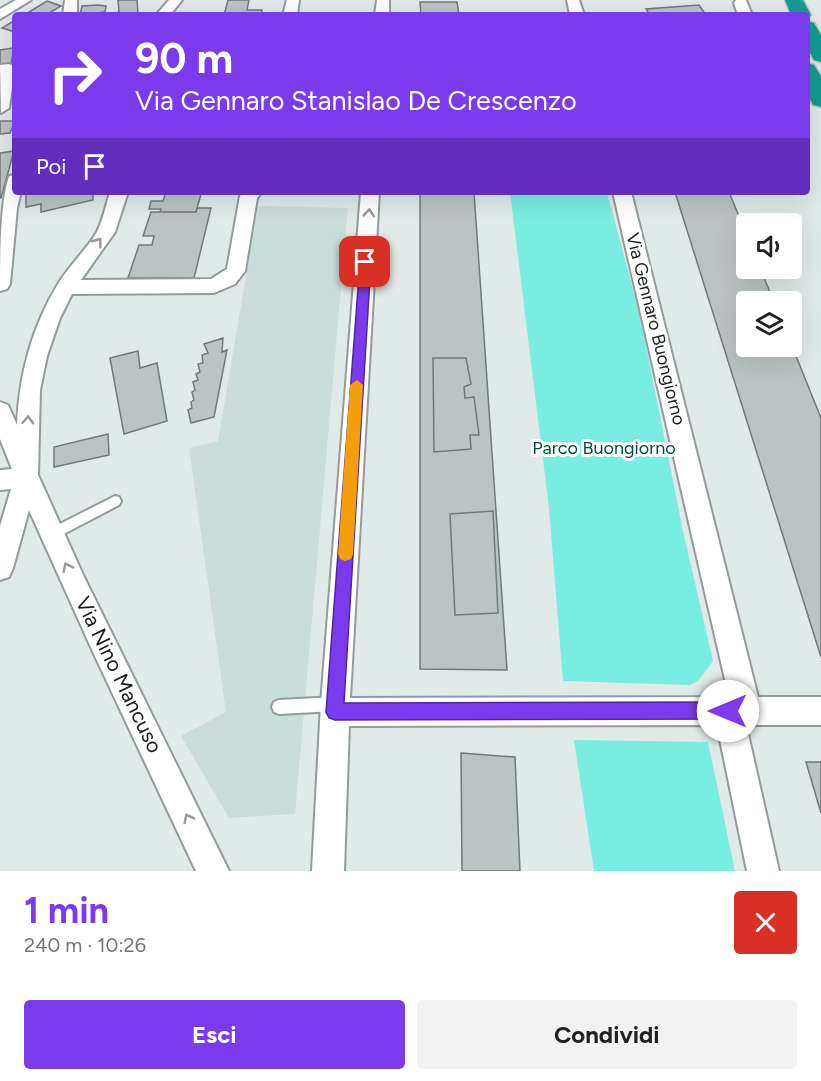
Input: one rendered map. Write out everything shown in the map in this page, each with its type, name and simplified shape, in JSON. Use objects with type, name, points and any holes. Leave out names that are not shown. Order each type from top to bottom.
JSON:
[{"type":"highway","points":[[810,33],[821,56]]},
{"type":"highway","points":[[810,76],[821,100]]},
{"type":"street","points":[[0,15],[25,0]]},
{"type":"street","points":[[166,12],[176,0]]},
{"type":"street","points":[[0,69],[9,68],[5,106]]},
{"type":"street","points":[[0,284],[8,208],[12,192]]},
{"type":"street","points":[[0,568],[13,479],[37,356],[50,318],[66,287],[106,232],[118,195]]},
{"type":"street","points":[[66,287],[214,286],[236,272],[250,195]]},
{"type":"street","points":[[328,871],[335,708],[370,195]]},
{"type":"street","name":"Via Gennaro Buongiorno","points":[[623,195],[738,711],[763,871]]},
{"type":"street","name":"Via Nino Mancuso","points":[[0,411],[13,479],[51,534],[213,871]]},
{"type":"street","points":[[335,708],[821,711]]},
{"type":"lane","points":[[51,534],[115,501]]},
{"type":"lane","points":[[279,707],[335,708]]},
{"type":"shaded area","points":[[258,206],[348,208],[295,814],[229,818],[181,736],[226,712],[189,448],[218,441]]},
{"type":"green space","name":"Parco Buongiorno","points":[[510,195],[608,195],[640,316],[683,531],[713,661],[698,681],[690,685],[563,681],[549,508]]},
{"type":"green space","points":[[574,740],[708,742],[735,871],[594,871]]},
{"type":"building","points":[[118,0],[137,0],[138,12],[119,12]]},
{"type":"building","points":[[228,0],[249,0],[247,10],[262,10],[262,12],[225,12]]},
{"type":"building","points":[[47,1],[61,6],[51,12],[29,12]]},
{"type":"building","points":[[420,2],[457,2],[459,12],[421,12]]},
{"type":"building","points":[[699,5],[704,12],[648,12],[646,9]]},
{"type":"building","points":[[82,6],[106,6],[105,12],[81,12]]},
{"type":"building","points":[[12,22],[12,31],[2,28]]},
{"type":"building","points":[[12,48],[11,64],[0,65],[0,50]]},
{"type":"building","points":[[0,121],[12,121],[10,133],[0,134]]},
{"type":"building","points":[[12,151],[1,198],[0,198],[0,153]]},
{"type":"building","points":[[26,195],[93,195],[93,200],[41,212],[41,204],[26,207]]},
{"type":"building","points":[[165,195],[201,195],[196,212],[160,212],[161,209],[149,209],[151,201],[163,201]]},
{"type":"building","points":[[420,195],[474,195],[507,670],[420,669]]},
{"type":"building","points":[[676,195],[730,195],[738,213],[736,279],[765,279],[769,291],[736,291],[736,357],[796,357],[821,418],[821,657]]},
{"type":"building","points":[[197,208],[211,208],[194,278],[128,278],[139,245],[152,245],[154,236],[143,236],[151,212],[196,212]]},
{"type":"building","points":[[223,338],[222,352],[227,350],[214,417],[191,423],[188,410],[192,408],[191,402],[194,400],[193,382],[198,380],[196,374],[200,372],[198,364],[203,363],[202,355],[208,353],[204,344]]},
{"type":"building","points":[[138,351],[140,368],[157,363],[167,421],[124,434],[110,358]]},
{"type":"building","points":[[433,358],[466,358],[471,384],[464,387],[465,398],[474,397],[479,435],[470,435],[471,449],[434,452]]},
{"type":"building","points":[[108,434],[109,455],[54,467],[54,447]]},
{"type":"building","points":[[493,511],[498,613],[455,615],[450,514]]},
{"type":"building","points":[[461,753],[515,757],[520,871],[462,871]]},
{"type":"building","points":[[806,762],[821,762],[821,813]]},
{"type":"tunnel","points":[[810,97],[821,98]]},
{"type":"slow traffic","points":[[345,554],[357,385]]},
{"type":"route","points":[[365,262],[335,712],[728,711]]}]
